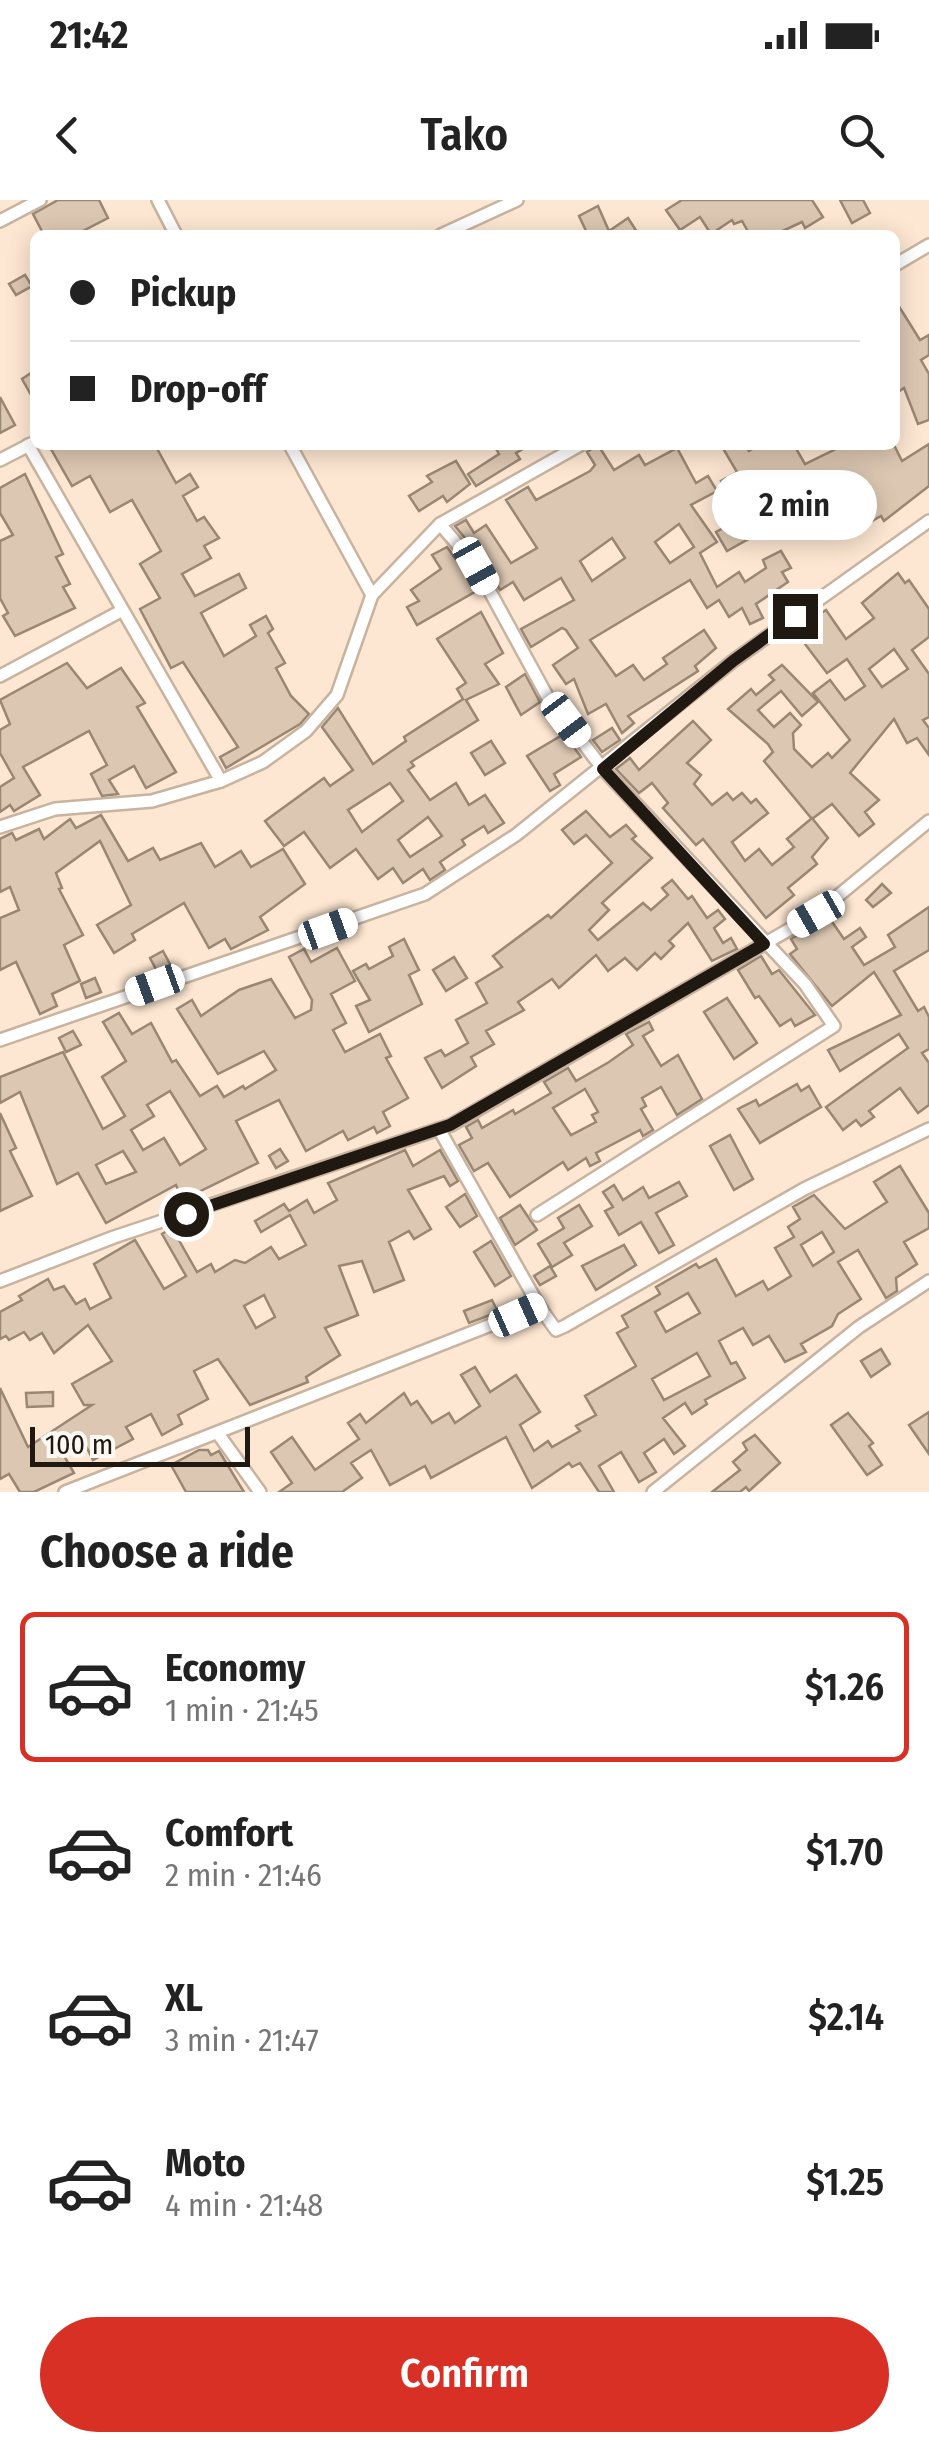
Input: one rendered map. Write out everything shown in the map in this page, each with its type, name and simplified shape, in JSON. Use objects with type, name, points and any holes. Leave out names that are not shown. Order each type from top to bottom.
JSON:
[{"type":"street","points":[[0,221],[40,200]]},
{"type":"street","points":[[158,200],[173,230]]},
{"type":"street","points":[[452,230],[517,200]]},
{"type":"street","points":[[900,262],[929,246]]},
{"type":"street","points":[[0,460],[30,445]]},
{"type":"street","points":[[35,450],[121,612],[222,782]]},
{"type":"street","points":[[293,450],[372,596]]},
{"type":"street","points":[[0,827],[31,814],[152,802],[222,782],[263,762],[306,731],[337,695],[372,596],[440,524],[571,450]]},
{"type":"street","points":[[0,1040],[425,894],[516,835],[733,661],[929,521]]},
{"type":"street","points":[[440,524],[476,566],[548,696],[603,769],[805,984],[834,1026],[536,1214]]},
{"type":"street","points":[[0,676],[121,612]]},
{"type":"street","points":[[0,1282],[114,1237],[438,1129],[816,914],[929,820]]},
{"type":"street","points":[[438,1129],[549,1326],[556,1330],[804,1190],[929,1128]]},
{"type":"street","points":[[653,1492],[859,1327],[929,1281]]},
{"type":"street","points":[[65,1492],[219,1435],[539,1306]]},
{"type":"street","points":[[219,1435],[260,1492]]},
{"type":"building","points":[[58,200],[99,200],[108,218],[85,230],[41,230],[33,214]]},
{"type":"building","points":[[682,200],[812,200],[823,217],[805,228],[802,222],[785,230],[747,230],[742,221],[734,224],[732,220],[717,230],[708,230],[700,217],[680,230],[666,210]]},
{"type":"building","points":[[840,200],[863,200],[870,213],[852,223]]},
{"type":"building","points":[[598,206],[609,230],[586,230],[579,216]]},
{"type":"building","points":[[628,218],[636,230],[610,230]]},
{"type":"building","points":[[25,275],[30,287],[16,295],[9,284]]},
{"type":"building","points":[[900,308],[920,340],[929,335],[929,355],[921,360],[929,374],[929,420],[918,424],[904,388],[900,391]]},
{"type":"building","points":[[30,374],[30,393],[22,379]]},
{"type":"building","points":[[0,397],[15,425],[0,433]]},
{"type":"building","points":[[929,444],[929,486],[884,521],[881,516],[858,529],[844,505],[831,513],[822,498],[727,551],[716,532],[742,518],[721,481],[737,472],[724,450],[797,450],[805,464],[834,450],[896,450],[902,461]]},
{"type":"building","points":[[52,450],[158,450],[176,483],[190,474],[198,487],[183,496],[197,521],[204,517],[219,538],[204,546],[211,558],[182,574],[195,596],[239,574],[246,588],[201,613],[224,656],[256,636],[250,625],[266,616],[273,629],[268,633],[285,663],[276,668],[291,696],[309,714],[300,724],[226,768],[220,757],[238,747],[183,662],[171,668],[140,609],[160,598],[140,564],[161,551],[132,500],[110,512],[90,476],[72,486]]},
{"type":"building","points":[[497,450],[521,450],[516,453],[520,459],[476,486],[468,474],[499,454]]},
{"type":"building","points":[[590,450],[601,450],[614,470],[639,455],[645,465],[678,450],[696,483],[708,476],[717,491],[691,505],[717,542],[700,553],[717,587],[739,572],[745,582],[766,568],[763,560],[781,551],[791,568],[782,572],[788,582],[756,604],[763,618],[750,624],[742,608],[729,617],[719,600],[707,608],[690,580],[590,640],[616,676],[633,665],[644,680],[667,664],[663,658],[704,630],[716,648],[695,666],[698,671],[628,716],[634,723],[622,733],[606,704],[588,714],[574,679],[566,684],[553,665],[578,648],[566,630],[562,628],[531,647],[521,629],[574,600],[561,578],[524,600],[513,582],[500,590],[483,560],[455,526],[466,520],[474,533],[486,525],[511,563],[537,548],[506,500],[528,487],[536,500],[595,465],[587,452]],"holes":[[[679,524],[694,547],[670,563],[655,542]],[[612,538],[625,558],[592,581],[580,561]]]},
{"type":"building","points":[[456,461],[470,484],[447,502],[443,496],[419,511],[409,496],[432,482],[427,476]]},
{"type":"building","points":[[25,474],[63,554],[56,557],[70,584],[63,587],[75,608],[15,636],[3,616],[8,613],[0,598],[0,541],[13,535],[0,513],[0,488]]},
{"type":"building","points":[[447,547],[478,590],[417,625],[407,607],[419,601],[411,590],[441,569],[432,555]]},
{"type":"building","points":[[898,573],[905,583],[909,580],[929,609],[929,637],[912,650],[929,674],[929,717],[923,720],[929,728],[929,755],[917,738],[907,743],[894,719],[850,773],[879,800],[865,812],[874,824],[859,836],[832,804],[812,819],[764,761],[773,752],[768,744],[728,709],[751,689],[756,695],[774,680],[769,675],[782,665],[818,702],[802,716],[781,691],[758,710],[774,727],[790,713],[801,725],[793,733],[794,749],[812,767],[828,753],[832,758],[850,740],[813,693],[830,680],[845,700],[865,686],[847,659],[827,673],[802,640],[806,637],[800,628],[826,610],[846,639],[874,618],[862,603]],"holes":[[[894,649],[908,669],[882,687],[869,669]]]},
{"type":"building","points":[[481,612],[503,653],[485,664],[499,684],[466,700],[478,720],[411,762],[414,766],[408,770],[430,800],[456,783],[469,805],[485,795],[504,823],[488,833],[484,826],[462,840],[465,845],[440,862],[445,870],[430,880],[423,869],[403,883],[393,868],[378,879],[356,849],[330,868],[304,832],[284,846],[265,821],[324,778],[330,786],[353,770],[322,727],[338,708],[373,764],[406,741],[404,737],[463,699],[457,689],[466,683],[437,639]],"holes":[[[390,783],[403,801],[362,832],[348,810]],[[428,817],[442,836],[410,857],[398,840]]]},
{"type":"building","points":[[67,663],[87,688],[121,668],[145,703],[137,707],[176,772],[146,788],[134,766],[109,780],[118,794],[102,796],[91,774],[107,765],[89,731],[23,767],[40,795],[14,811],[10,805],[0,812],[0,787],[14,778],[0,753],[0,730],[10,724],[0,700]]},
{"type":"building","points":[[525,674],[540,702],[521,715],[506,687]]},
{"type":"building","points":[[693,721],[711,740],[687,763],[701,775],[694,784],[712,805],[727,793],[733,800],[742,793],[751,803],[756,799],[768,813],[732,842],[745,861],[759,849],[772,865],[794,847],[787,839],[812,818],[828,838],[812,857],[817,864],[788,888],[794,895],[766,918],[703,839],[696,845],[663,808],[668,803],[652,783],[639,793],[616,769],[630,758],[639,770]]},
{"type":"building","points":[[612,728],[620,740],[602,752],[593,740]]},
{"type":"building","points":[[564,734],[581,757],[554,774],[560,785],[550,791],[527,756]]},
{"type":"building","points":[[491,741],[505,763],[485,775],[471,753]]},
{"type":"building","points":[[586,811],[610,837],[626,825],[636,836],[632,839],[652,858],[602,903],[609,910],[589,930],[598,940],[643,903],[651,910],[668,895],[662,888],[672,880],[688,899],[692,896],[707,918],[718,910],[725,919],[714,928],[723,943],[731,938],[737,949],[712,961],[688,923],[669,941],[674,946],[661,959],[655,953],[637,970],[625,958],[608,971],[596,955],[559,988],[552,979],[518,1002],[524,1010],[486,1031],[494,1044],[471,1057],[476,1066],[442,1088],[425,1058],[441,1050],[445,1056],[468,1043],[456,1020],[487,1003],[476,983],[502,967],[493,956],[548,915],[551,918],[612,863],[586,835],[574,844],[562,830]]},
{"type":"building","points":[[101,815],[128,861],[153,848],[160,860],[201,843],[215,867],[241,851],[251,867],[283,849],[305,884],[260,917],[268,930],[231,949],[225,939],[209,948],[184,903],[132,934],[135,940],[114,953],[97,925],[131,905],[100,841],[56,873],[62,888],[59,889],[83,935],[64,945],[80,981],[52,994],[57,1006],[40,1014],[16,962],[0,970],[0,918],[19,910],[10,887],[0,892],[0,839],[12,833],[16,840],[39,829],[44,839],[70,819],[76,828]]},
{"type":"building","points":[[882,884],[891,893],[873,907],[866,900]]},
{"type":"building","points":[[929,907],[929,950],[894,971],[918,1011],[924,1007],[929,1017],[929,1049],[922,1053],[929,1063],[929,1105],[918,1113],[900,1088],[869,1111],[874,1117],[861,1126],[856,1120],[843,1130],[826,1107],[908,1048],[899,1034],[840,1071],[828,1050],[901,1015],[874,972],[832,1006],[790,954],[797,949],[791,939],[828,916],[844,939],[860,928],[866,937],[852,947],[864,965],[895,947],[888,935]]},
{"type":"building","points":[[404,939],[419,970],[409,975],[422,1004],[369,1032],[356,1006],[370,1000],[353,971],[366,964],[369,969],[393,956],[389,947]]},
{"type":"building","points":[[337,948],[355,981],[331,994],[346,1023],[333,1030],[345,1052],[380,1034],[391,1056],[386,1058],[408,1098],[383,1112],[390,1126],[377,1133],[374,1127],[348,1140],[343,1131],[306,1151],[279,1100],[236,1121],[258,1163],[182,1200],[176,1185],[106,1223],[78,1173],[57,1184],[20,1092],[0,1103],[0,1077],[63,1052],[103,1129],[125,1116],[102,1077],[126,1061],[103,1022],[119,1013],[132,1034],[151,1023],[172,1062],[176,1060],[200,1096],[217,1086],[224,1097],[243,1086],[245,1089],[276,1070],[264,1051],[218,1074],[177,1009],[192,1000],[201,1016],[239,990],[271,979],[295,1018],[311,1010],[312,1000],[289,957],[304,949],[311,962]],"holes":[[[170,1091],[206,1149],[180,1165],[164,1138],[143,1150],[131,1130],[154,1116],[147,1105]],[[123,1151],[136,1172],[106,1184],[96,1165]]]},
{"type":"building","points":[[163,951],[171,966],[158,973],[150,958]]},
{"type":"building","points":[[761,956],[772,974],[779,970],[815,1015],[795,1026],[791,1019],[780,1026],[759,996],[755,998],[738,970]]},
{"type":"building","points":[[454,957],[467,978],[446,991],[433,970]]},
{"type":"building","points":[[95,978],[101,992],[86,998],[81,984]]},
{"type":"building","points":[[727,998],[757,1043],[734,1059],[704,1012]]},
{"type":"building","points":[[649,1022],[653,1030],[643,1036],[661,1066],[678,1055],[702,1099],[677,1115],[661,1087],[642,1098],[646,1106],[641,1109],[653,1130],[643,1136],[640,1130],[596,1153],[600,1161],[590,1166],[586,1158],[568,1170],[563,1162],[510,1197],[488,1163],[474,1171],[459,1145],[472,1138],[466,1127],[478,1120],[482,1128],[513,1110],[515,1114],[551,1093],[544,1082],[568,1068],[576,1081],[609,1062],[633,1045],[626,1034]],"holes":[[[585,1089],[598,1112],[592,1115],[596,1122],[571,1135],[553,1108]]]},
{"type":"building","points":[[73,1031],[81,1045],[66,1052],[59,1038]]},
{"type":"building","points":[[797,1084],[801,1091],[809,1086],[821,1107],[760,1143],[738,1109],[756,1100],[759,1106]]},
{"type":"building","points":[[0,1113],[16,1148],[10,1151],[32,1196],[0,1211]]},
{"type":"building","points":[[730,1135],[753,1179],[734,1190],[710,1146]]},
{"type":"building","points":[[280,1149],[288,1161],[276,1168],[269,1156]]},
{"type":"building","points":[[405,1150],[413,1166],[440,1150],[458,1181],[450,1186],[444,1176],[408,1190],[431,1229],[414,1239],[409,1231],[389,1242],[404,1280],[374,1292],[362,1261],[339,1266],[358,1315],[325,1328],[340,1355],[306,1377],[308,1382],[250,1405],[218,1359],[194,1371],[208,1399],[178,1415],[182,1424],[162,1435],[151,1414],[126,1427],[133,1439],[93,1460],[84,1442],[63,1454],[74,1473],[34,1492],[20,1492],[9,1474],[0,1479],[0,1388],[28,1447],[92,1405],[84,1405],[72,1384],[112,1361],[88,1325],[54,1353],[42,1333],[30,1340],[24,1332],[9,1340],[6,1336],[0,1339],[0,1312],[48,1279],[54,1290],[64,1286],[76,1304],[85,1299],[90,1309],[111,1298],[94,1264],[135,1240],[164,1289],[186,1276],[162,1234],[172,1228],[197,1272],[211,1264],[215,1272],[235,1260],[245,1263],[271,1247],[279,1259],[306,1245],[290,1215],[261,1232],[255,1221],[284,1204],[289,1211],[307,1200],[314,1213],[337,1200],[328,1183]],"holes":[[[264,1295],[275,1317],[256,1328],[244,1306]]]},
{"type":"building","points":[[900,1166],[929,1213],[929,1228],[904,1242],[917,1264],[896,1278],[897,1291],[886,1298],[858,1250],[838,1262],[861,1299],[838,1314],[832,1326],[801,1344],[806,1352],[785,1362],[769,1336],[753,1345],[743,1328],[719,1341],[731,1364],[736,1362],[745,1378],[705,1400],[707,1404],[692,1414],[685,1403],[663,1418],[685,1446],[674,1454],[664,1439],[644,1453],[656,1472],[639,1482],[621,1452],[599,1466],[614,1492],[599,1492],[580,1463],[572,1467],[569,1463],[532,1488],[506,1437],[431,1478],[425,1466],[390,1485],[371,1450],[351,1463],[362,1478],[342,1492],[279,1492],[292,1483],[271,1452],[292,1437],[315,1470],[359,1439],[348,1423],[360,1414],[366,1423],[404,1393],[411,1405],[417,1401],[432,1423],[449,1413],[455,1423],[480,1406],[461,1375],[475,1367],[490,1392],[516,1375],[540,1412],[520,1425],[534,1451],[548,1441],[552,1447],[580,1431],[576,1426],[596,1415],[585,1396],[636,1366],[617,1333],[628,1327],[622,1316],[660,1294],[656,1287],[696,1264],[699,1268],[716,1259],[736,1296],[763,1281],[768,1290],[791,1276],[775,1248],[794,1237],[788,1227],[800,1219],[793,1207],[814,1195],[845,1229],[887,1202],[874,1182]],"holes":[[[822,1232],[834,1252],[813,1266],[801,1245]],[[688,1293],[700,1313],[666,1332],[655,1312]],[[697,1353],[710,1376],[664,1400],[652,1379]]]},
{"type":"building","points":[[679,1182],[687,1196],[656,1213],[674,1245],[659,1253],[641,1222],[619,1235],[605,1211],[613,1207],[603,1192],[614,1185],[623,1200],[643,1187],[649,1198]]},
{"type":"building","points":[[465,1194],[477,1216],[460,1227],[446,1207]]},
{"type":"building","points":[[520,1205],[537,1230],[515,1245],[500,1218]]},
{"type":"building","points":[[579,1205],[592,1226],[564,1243],[572,1255],[552,1267],[538,1244],[564,1228],[558,1218]]},
{"type":"building","points":[[491,1241],[511,1276],[495,1286],[474,1252]]},
{"type":"building","points":[[624,1245],[636,1265],[596,1290],[582,1266]]},
{"type":"building","points":[[550,1266],[556,1276],[540,1285],[534,1276]]},
{"type":"building","points":[[492,1300],[498,1312],[469,1323],[464,1311]]},
{"type":"building","points":[[881,1349],[890,1364],[871,1377],[861,1361]]},
{"type":"building","points":[[53,1392],[53,1406],[27,1407],[26,1393]]},
{"type":"building","points":[[929,1412],[929,1454],[909,1425]]},
{"type":"building","points":[[848,1413],[873,1443],[869,1446],[882,1465],[867,1475],[831,1425]]},
{"type":"building","points":[[755,1435],[780,1463],[749,1491],[746,1487],[740,1492],[712,1492],[740,1470],[733,1462],[747,1450],[743,1443]]},
{"type":"building","points":[[199,1450],[208,1450],[211,1455],[219,1451],[244,1492],[186,1492],[171,1465]]},
{"type":"route","points":[[186,1214],[450,1125],[764,944],[603,769],[733,661],[795,616]]}]
